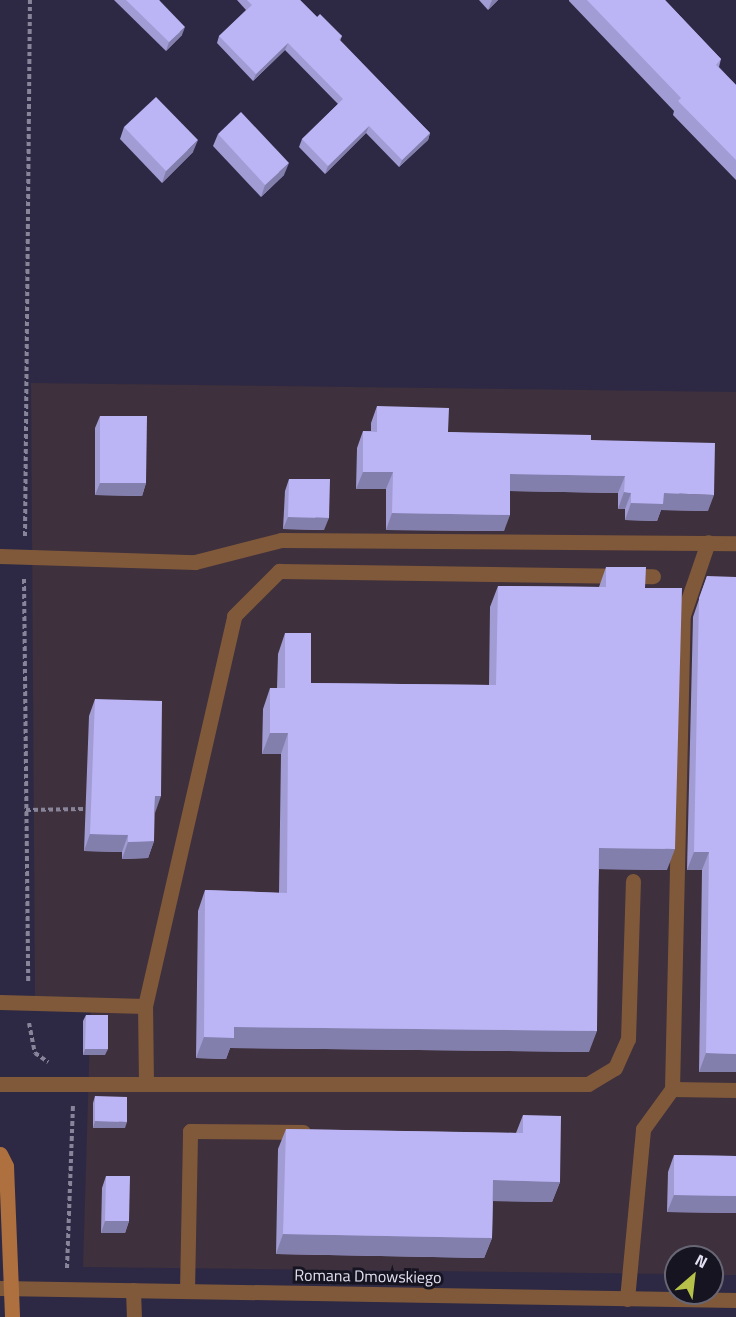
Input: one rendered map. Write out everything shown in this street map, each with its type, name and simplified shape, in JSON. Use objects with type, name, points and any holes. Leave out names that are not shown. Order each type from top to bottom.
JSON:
[{"type":"main road","points":[[0,1154],[6,1166],[6,1288],[12,1317]]},
{"type":"street","points":[[0,556],[195,562],[281,540],[736,543]]},
{"type":"street","points":[[627,1299],[643,1129],[672,1089],[683,615],[708,542]]},
{"type":"street","points":[[146,1084],[145,1006],[234,616],[279,571],[653,576]]},
{"type":"street","points":[[0,1084],[588,1084],[615,1068],[628,1039],[633,881]]},
{"type":"street","points":[[0,1002],[28,1005],[145,1006]]},
{"type":"street","points":[[672,1089],[736,1090]]},
{"type":"street","points":[[187,1291],[190,1131],[321,1132]]},
{"type":"street","name":"Romana Dmowskiego","points":[[6,1288],[736,1300]]},
{"type":"street","points":[[133,1290],[134,1317]]},
{"type":"path","points":[[30,0],[24,556],[28,1005],[35,1053],[47,1062],[56,1062]]},
{"type":"path","points":[[26,810],[83,809]]},
{"type":"path","points":[[67,1275],[72,1084]]},
{"type":"shaded area","points":[[31,383],[736,392],[736,1275],[724,1275],[724,1245],[664,1245],[664,1274],[83,1267],[91,998],[35,997]]},
{"type":"building","points":[[126,0],[159,0],[185,27],[169,42]]},
{"type":"building","points":[[247,0],[300,0],[317,17],[320,14],[342,36],[339,39],[430,133],[402,160],[369,126],[328,166],[302,139],[343,99],[288,43],[256,74],[219,36],[252,5]]},
{"type":"building","points":[[587,0],[665,0],[721,59],[716,65],[736,85],[736,160],[678,101],[681,98]]},
{"type":"building","points":[[156,97],[198,140],[166,171],[124,127]]},
{"type":"building","points":[[241,112],[289,163],[265,185],[218,134]]},
{"type":"building","points":[[377,406],[449,408],[448,432],[591,435],[591,440],[715,443],[714,495],[664,493],[663,504],[631,503],[631,493],[624,492],[625,476],[510,474],[510,515],[392,513],[393,472],[363,472],[363,431],[377,432]]},
{"type":"building","points":[[100,416],[147,416],[146,483],[100,483]]},
{"type":"building","points":[[289,479],[330,479],[329,518],[288,517]]},
{"type":"building","points":[[606,567],[646,567],[645,588],[682,588],[675,849],[599,848],[597,1031],[234,1027],[234,1038],[204,1037],[205,890],[287,893],[288,733],[270,733],[270,688],[285,688],[285,633],[311,633],[311,683],[496,685],[498,586],[606,587]]},
{"type":"building","points":[[707,576],[736,577],[736,1054],[706,1053],[709,852],[694,852],[699,598]]},
{"type":"building","points":[[95,699],[162,701],[161,796],[155,796],[154,841],[128,842],[128,835],[90,834]]},
{"type":"building","points":[[86,1015],[108,1015],[108,1049],[85,1049]]},
{"type":"building","points":[[95,1096],[127,1097],[127,1122],[95,1121]]},
{"type":"building","points":[[523,1115],[561,1116],[560,1182],[493,1180],[492,1238],[283,1234],[286,1129],[523,1133]]},
{"type":"building","points":[[674,1155],[736,1156],[736,1196],[674,1195]]},
{"type":"building","points":[[106,1176],[130,1176],[129,1221],[105,1221]]}]
